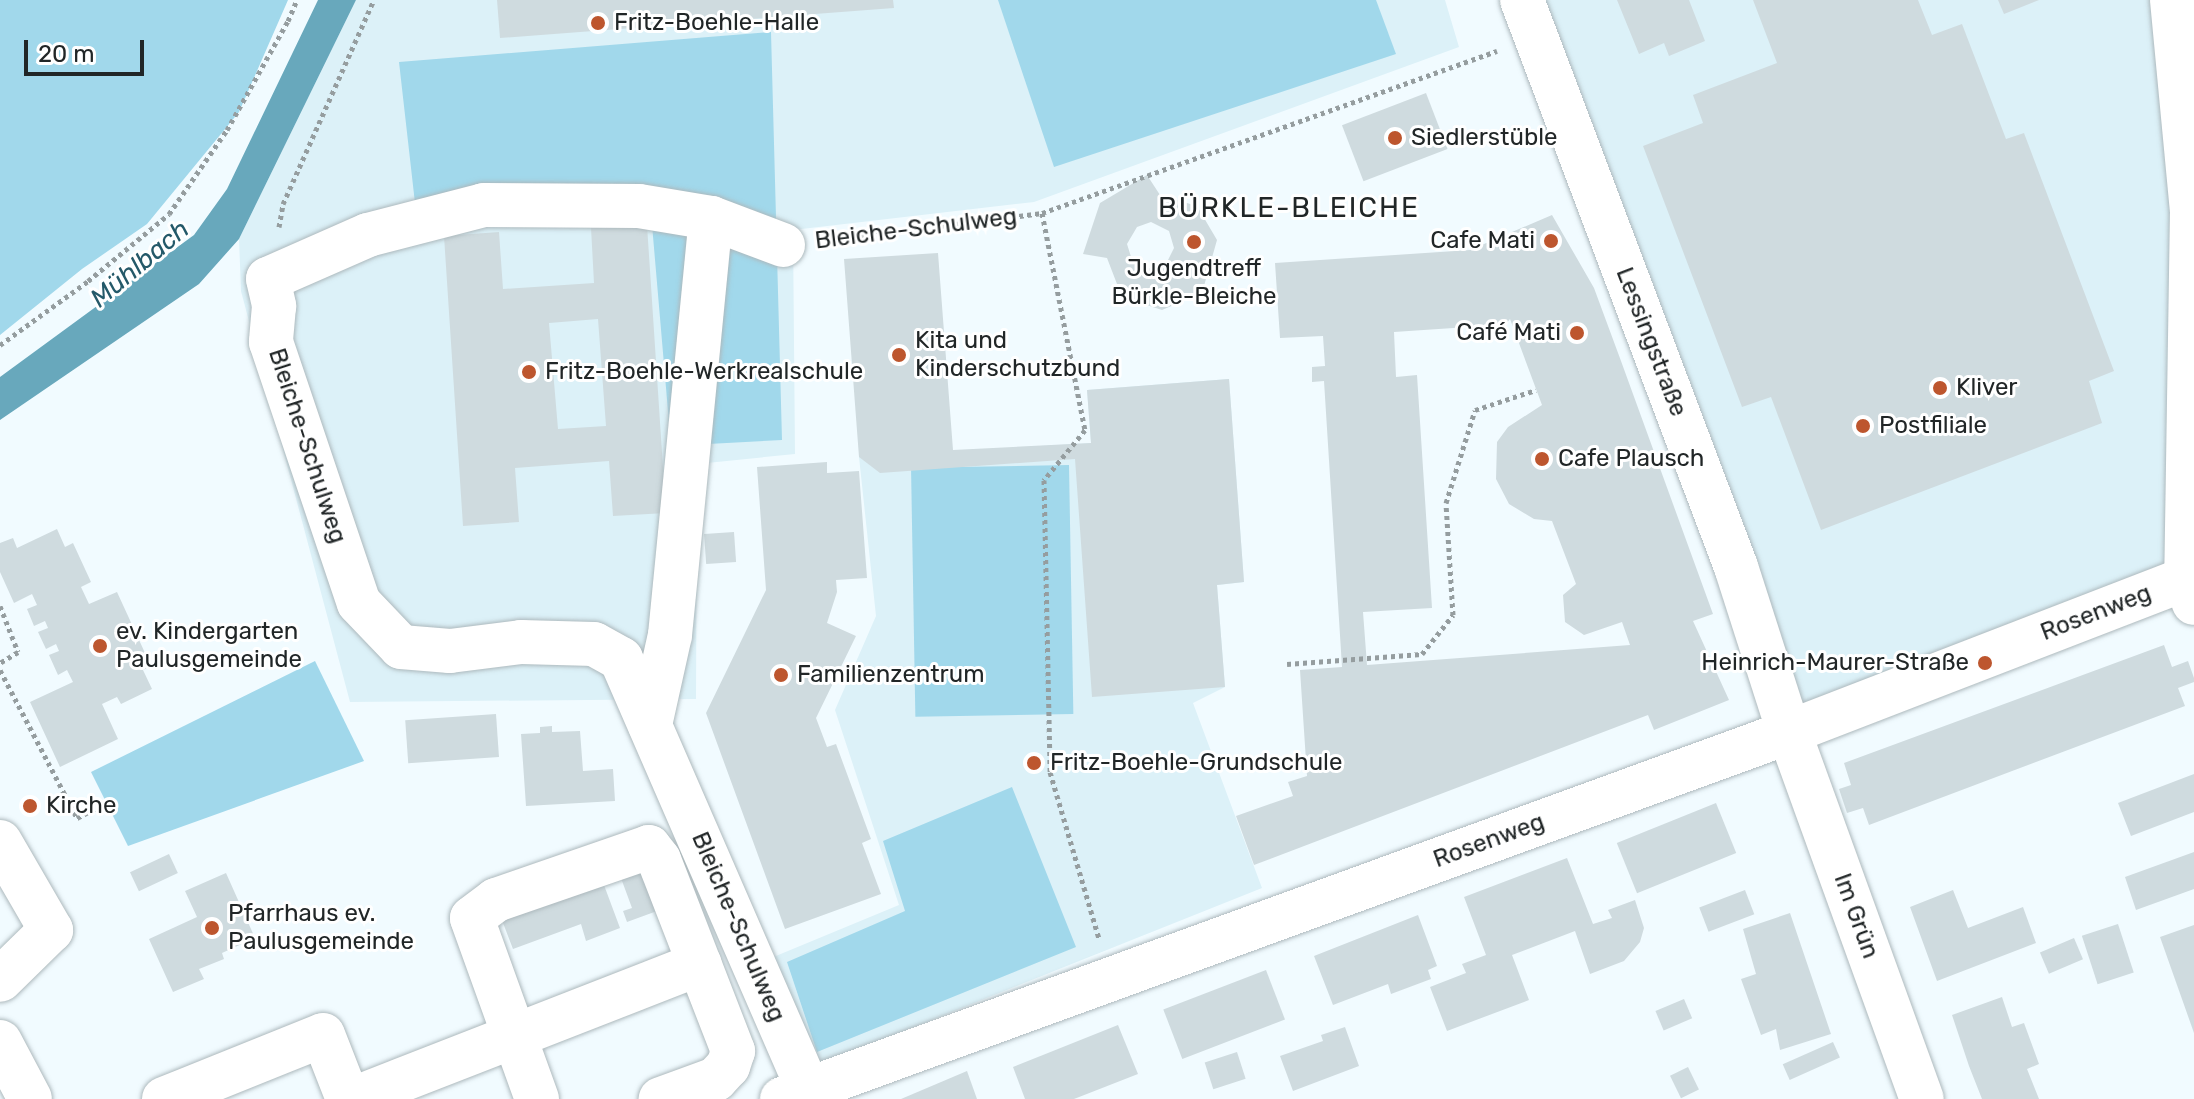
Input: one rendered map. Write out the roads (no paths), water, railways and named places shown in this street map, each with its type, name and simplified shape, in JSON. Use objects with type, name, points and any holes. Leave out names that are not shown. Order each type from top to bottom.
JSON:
[{"type":"street","points":[[2172,0],[2192,210],[2191,586]]},
{"type":"street","name":"Lessingstraße","points":[[1529,19],[1736,567],[1789,732]]},
{"type":"street","name":"Bleiche-Schulweg","points":[[783,245],[711,218],[639,206],[484,205],[368,235],[268,279],[274,306],[271,342],[359,603],[401,647],[450,651],[521,642],[594,644],[621,659],[800,1096]]},
{"type":"street","points":[[650,725],[670,635],[711,218]]},
{"type":"street","name":"Rosenweg","points":[[800,1096],[1111,979],[2191,586]]},
{"type":"street","name":"Im Grün","points":[[1789,732],[1922,1099]]},
{"type":"street","points":[[0,842],[51,930],[0,980]]},
{"type":"street","points":[[537,1099],[472,918],[496,900],[649,847],[659,860],[733,1051],[728,1066],[716,1079],[661,1099]]},
{"type":"street","points":[[164,1099],[323,1035],[350,1099],[700,964]]},
{"type":"street","points":[[0,1042],[30,1099]]},
{"type":"place","name":"Fritz-Boehle-Halle","points":[[598,23]]},
{"type":"place","name":"Siedlerstüble","points":[[1395,138]]},
{"type":"place","name":"Cafe Mati","points":[[1551,241]]},
{"type":"place","name":"Jugendtreff Bürkle-Bleiche","points":[[1194,242]]},
{"type":"place","name":"Café Mati","points":[[1577,333]]},
{"type":"place","name":"Kita und Kinderschutzbund","points":[[899,355]]},
{"type":"place","name":"Fritz-Boehle-Werkrealschule","points":[[529,372]]},
{"type":"place","name":"Kliver","points":[[1940,388]]},
{"type":"place","name":"Postfiliale","points":[[1863,426]]},
{"type":"place","name":"Cafe Plausch","points":[[1542,459]]},
{"type":"place","name":"ev. Kindergarten Paulusgemeinde","points":[[100,646]]},
{"type":"place","name":"Heinrich-Maurer-Straße","points":[[1985,663]]},
{"type":"place","name":"Familienzentrum","points":[[781,675]]},
{"type":"place","name":"Fritz-Boehle-Grundschule","points":[[1034,763]]},
{"type":"place","name":"Kirche","points":[[30,806]]},
{"type":"place","name":"Pfarrhaus ev. Paulusgemeinde","points":[[212,928]]},
{"type":"district","name":"BÜRKLE-BLEICHE","points":[[1289,208]]},
{"type":"water label","name":"Mühlbach","points":[[140,264]]}]
